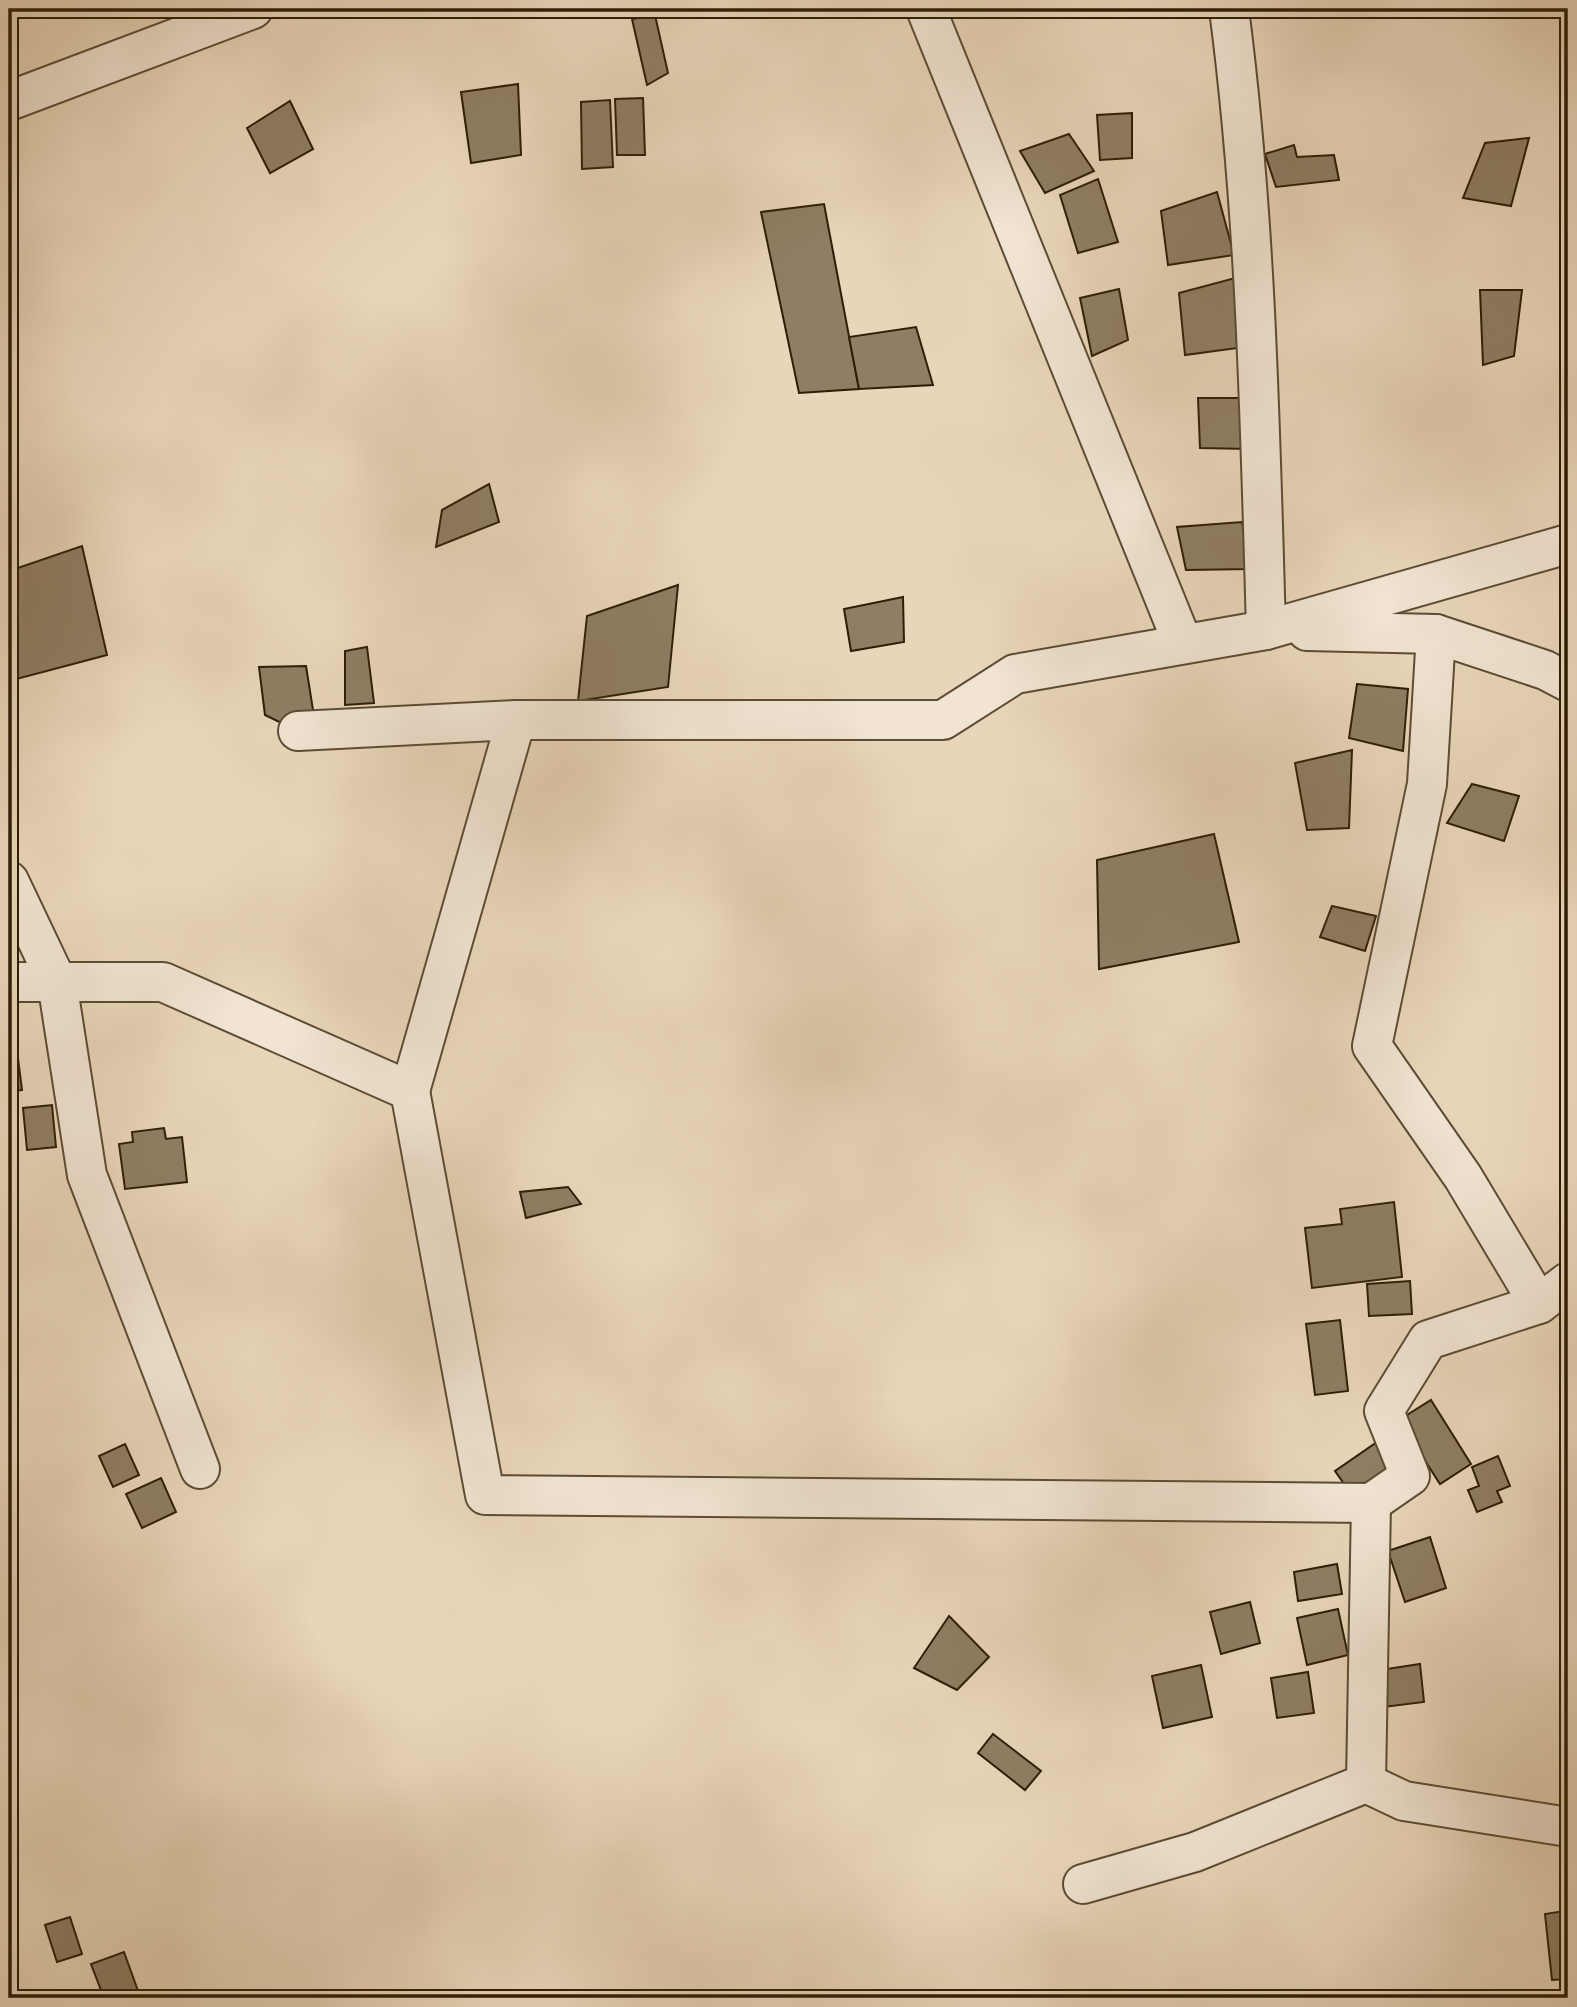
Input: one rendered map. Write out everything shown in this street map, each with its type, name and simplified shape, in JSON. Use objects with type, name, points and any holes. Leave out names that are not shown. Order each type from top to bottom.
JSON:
[{"type":"street","points":[[9,101],[253,9]]},
{"type":"street","points":[[926,9],[1183,644]]},
{"type":"street","points":[[1229,9],[1239,88],[1256,287],[1266,630]]},
{"type":"street","points":[[298,731],[516,720],[943,720],[1015,674],[1266,630],[1568,544]]},
{"type":"street","points":[[1266,630],[1436,634],[1545,670],[1568,682]]},
{"type":"street","points":[[516,720],[410,1091],[485,1495],[1371,1503],[1410,1476],[1384,1411],[1428,1340],[1553,1293],[1463,1177],[1372,1046],[1427,785],[1436,634]]},
{"type":"street","points":[[9,881],[57,982],[87,1175],[200,1469]]},
{"type":"street","points":[[9,982],[163,982],[410,1091]]},
{"type":"street","points":[[1366,1783],[1371,1503]]},
{"type":"street","points":[[1083,1884],[1195,1852],[1366,1783],[1404,1801],[1568,1827]]},
{"type":"building","points":[[655,15],[668,73],[647,85],[632,19]]},
{"type":"building","points":[[518,84],[521,155],[471,163],[461,92]]},
{"type":"building","points":[[643,98],[645,155],[617,155],[615,99]]},
{"type":"building","points":[[610,100],[613,167],[582,169],[581,102]]},
{"type":"building","points":[[290,101],[313,149],[270,173],[247,128]]},
{"type":"building","points":[[1132,113],[1132,158],[1100,160],[1097,115]]},
{"type":"building","points":[[1069,134],[1094,171],[1045,193],[1020,151]]},
{"type":"building","points":[[1529,138],[1511,206],[1463,198],[1485,143]]},
{"type":"building","points":[[1294,145],[1297,157],[1334,155],[1339,180],[1276,187],[1265,154]]},
{"type":"building","points":[[1098,179],[1118,242],[1078,253],[1060,195]]},
{"type":"building","points":[[1217,192],[1234,255],[1168,265],[1161,211]]},
{"type":"building","points":[[824,204],[859,389],[799,393],[761,212]]},
{"type":"building","points":[[1239,277],[1245,347],[1185,355],[1179,293]]},
{"type":"building","points":[[1119,289],[1128,340],[1092,356],[1080,298]]},
{"type":"building","points":[[1480,290],[1522,290],[1514,356],[1483,365]]},
{"type":"building","points":[[916,327],[933,385],[859,389],[849,337]]},
{"type":"building","points":[[1198,398],[1249,398],[1249,449],[1200,448]]},
{"type":"building","points":[[489,484],[499,522],[436,547],[442,510]]},
{"type":"building","points":[[1242,522],[1252,569],[1186,570],[1177,527]]},
{"type":"building","points":[[82,546],[107,655],[9,681],[9,571]]},
{"type":"building","points":[[678,585],[668,687],[578,701],[587,616]]},
{"type":"building","points":[[903,597],[904,642],[851,651],[844,609]]},
{"type":"building","points":[[367,647],[374,703],[345,705],[345,651]]},
{"type":"building","points":[[306,666],[313,710],[298,731],[265,715],[259,667]]},
{"type":"building","points":[[1357,684],[1408,689],[1403,751],[1349,738]]},
{"type":"building","points":[[1352,750],[1349,828],[1307,830],[1295,763]]},
{"type":"building","points":[[1472,784],[1519,796],[1504,841],[1447,823]]},
{"type":"building","points":[[1214,834],[1239,942],[1099,969],[1097,860]]},
{"type":"building","points":[[1332,906],[1376,916],[1365,951],[1320,937]]},
{"type":"building","points":[[14,1027],[22,1090],[9,1091],[9,1028]]},
{"type":"building","points":[[52,1105],[56,1147],[27,1150],[23,1108]]},
{"type":"building","points":[[164,1128],[166,1139],[182,1137],[187,1182],[125,1189],[119,1144],[133,1142],[132,1132]]},
{"type":"building","points":[[568,1187],[581,1204],[526,1218],[520,1192]]},
{"type":"building","points":[[1394,1202],[1402,1277],[1312,1288],[1305,1228],[1342,1224],[1340,1209]]},
{"type":"building","points":[[1410,1281],[1412,1314],[1369,1316],[1367,1284]]},
{"type":"building","points":[[1340,1320],[1348,1391],[1315,1395],[1306,1324]]},
{"type":"building","points":[[1431,1400],[1471,1464],[1440,1484],[1399,1420]]},
{"type":"building","points":[[1380,1440],[1396,1464],[1352,1495],[1335,1471]]},
{"type":"building","points":[[125,1444],[139,1475],[113,1487],[99,1456]]},
{"type":"building","points":[[1498,1456],[1510,1486],[1497,1491],[1502,1502],[1477,1512],[1468,1490],[1479,1486],[1472,1467]]},
{"type":"building","points":[[161,1478],[176,1512],[142,1528],[126,1494]]},
{"type":"building","points":[[1430,1537],[1446,1588],[1405,1602],[1388,1551]]},
{"type":"building","points":[[1337,1564],[1342,1594],[1298,1601],[1294,1572]]},
{"type":"building","points":[[1250,1602],[1260,1643],[1221,1654],[1210,1612]]},
{"type":"building","points":[[1338,1609],[1348,1655],[1307,1665],[1297,1618]]},
{"type":"building","points":[[949,1616],[989,1657],[957,1690],[914,1668]]},
{"type":"building","points":[[1420,1664],[1424,1702],[1384,1707],[1380,1670]]},
{"type":"building","points":[[1201,1665],[1212,1717],[1163,1728],[1152,1676]]},
{"type":"building","points":[[1308,1672],[1314,1713],[1277,1718],[1271,1678]]},
{"type":"building","points":[[993,1734],[1041,1771],[1025,1790],[978,1753]]},
{"type":"building","points":[[1563,1887],[1568,1887],[1567,1990],[1566,1979],[1552,1980],[1545,1914],[1565,1911]]},
{"type":"building","points":[[70,1917],[82,1954],[57,1962],[45,1925]]},
{"type":"building","points":[[124,1952],[138,1991],[119,1998],[104,1998],[91,1964]]}]
